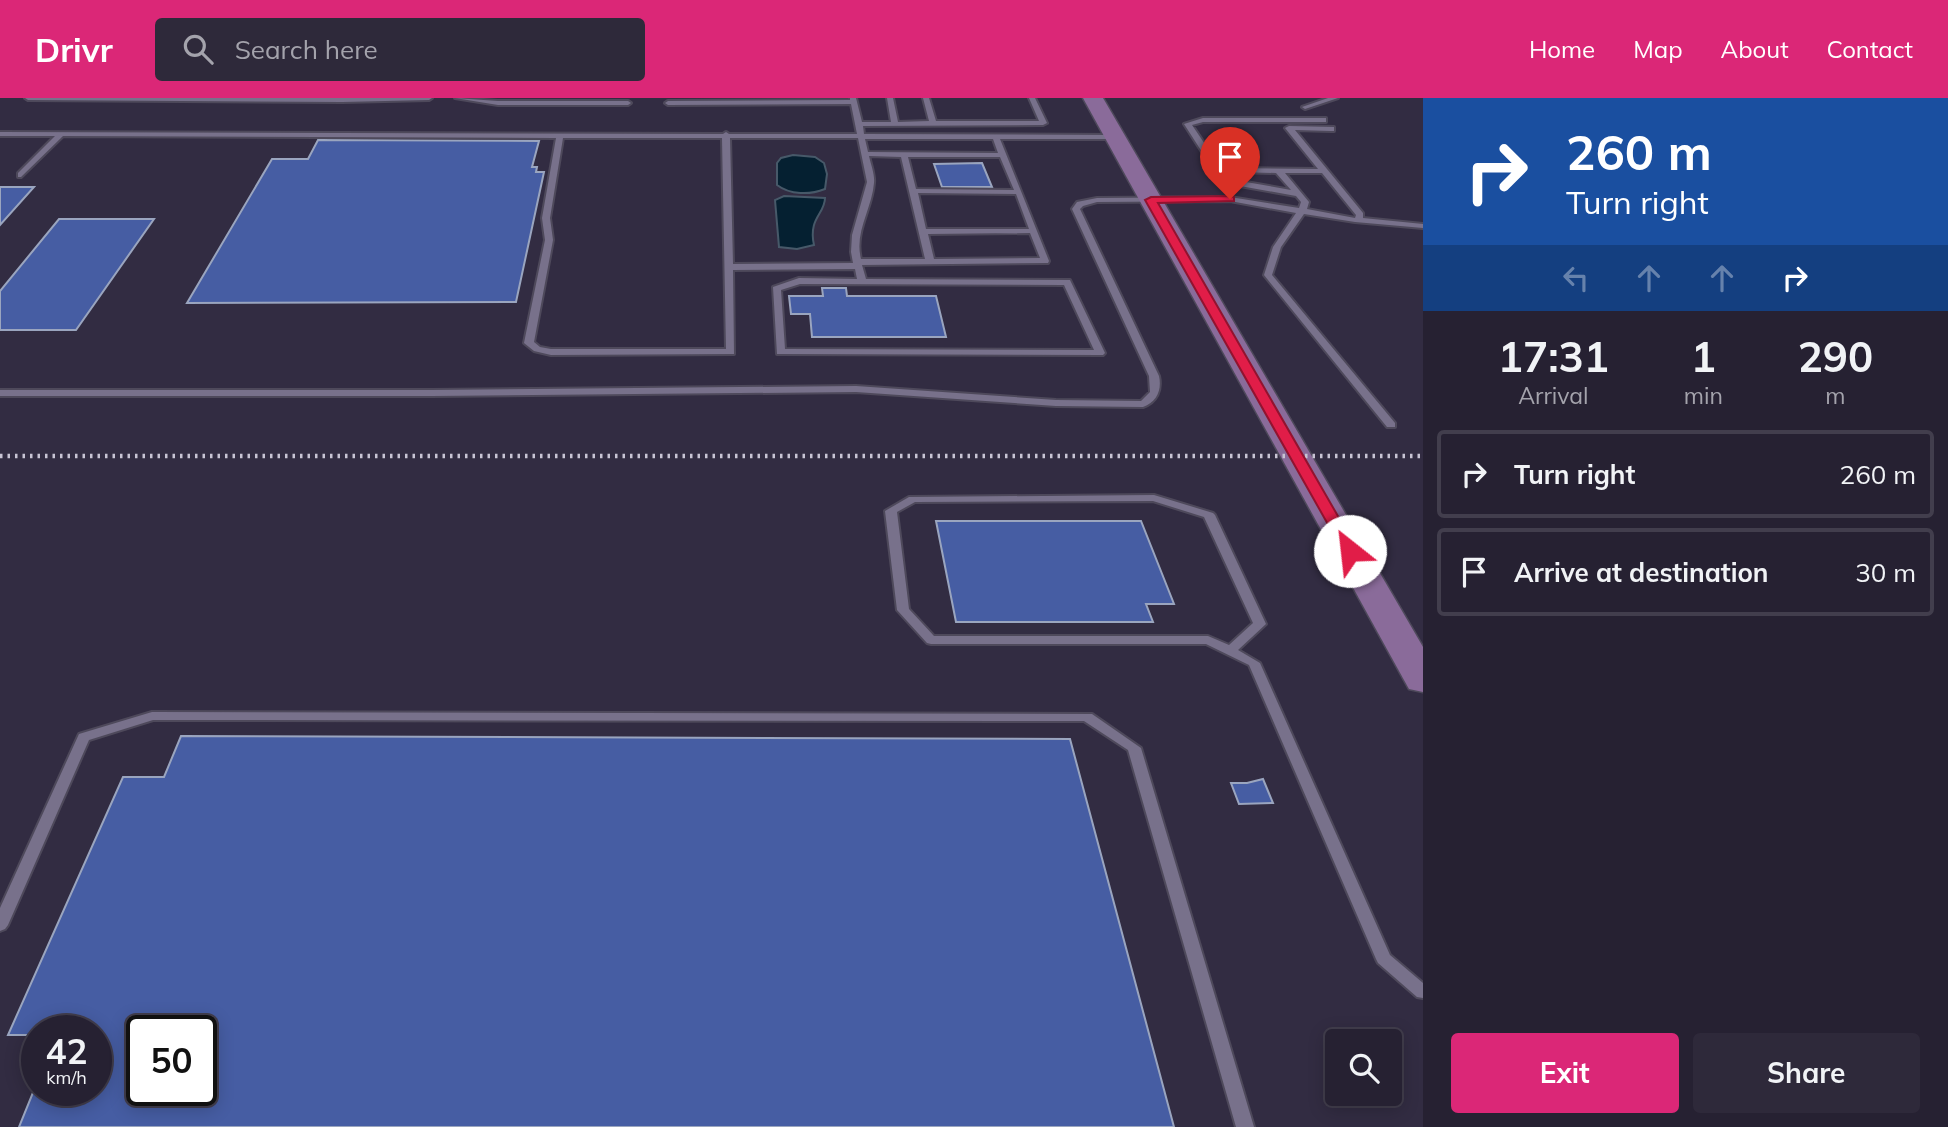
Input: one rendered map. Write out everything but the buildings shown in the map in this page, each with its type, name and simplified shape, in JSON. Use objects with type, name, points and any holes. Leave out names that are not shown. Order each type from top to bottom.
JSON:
[{"type":"main road","points":[[1093,98],[1423,680]]},
{"type":"lane","points":[[28,98],[429,98]]},
{"type":"lane","points":[[458,98],[498,103],[628,103]]},
{"type":"lane","points":[[890,98],[895,123]]},
{"type":"lane","points":[[926,98],[933,123]]},
{"type":"lane","points":[[858,124],[1043,123],[1032,98]]},
{"type":"lane","points":[[1305,107],[1335,98]]},
{"type":"lane","points":[[668,103],[853,100],[872,182],[856,235],[855,252],[862,281]]},
{"type":"lane","points":[[1323,120],[1203,120],[1188,124],[1216,167],[1231,170],[1324,171]]},
{"type":"lane","points":[[1001,123],[1008,137]]},
{"type":"lane","points":[[1239,128],[1331,129]]},
{"type":"lane","points":[[1289,128],[1360,215],[1358,220]]},
{"type":"lane","points":[[0,134],[1114,137]]},
{"type":"lane","points":[[21,175],[61,134]]},
{"type":"lane","points":[[560,134],[546,216],[549,240],[529,343],[537,349],[551,352],[730,352],[726,134]]},
{"type":"lane","points":[[729,267],[930,261],[1045,261],[996,137]]},
{"type":"lane","points":[[865,154],[1003,155]]},
{"type":"lane","points":[[904,154],[930,261]]},
{"type":"lane","points":[[1231,170],[1243,184],[1298,194]]},
{"type":"lane","points":[[1279,171],[1305,202],[1303,212],[1294,220],[1270,258],[1268,275],[1391,425]]},
{"type":"lane","points":[[914,191],[1019,192]]},
{"type":"lane","points":[[0,393],[856,389],[1056,403],[1143,404],[1154,395],[1154,376],[1076,209],[1080,204],[1091,201],[1230,199],[1358,220],[1423,226]]},
{"type":"lane","points":[[923,232],[1032,231]]},
{"type":"lane","points":[[799,281],[862,281],[1068,282],[1100,353],[780,352],[776,289],[799,281]]},
{"type":"lane","points":[[1230,651],[1261,624],[1209,515],[1154,498],[913,499],[891,510],[903,610],[931,640],[1208,640],[1230,651],[1254,663],[1384,959],[1423,992]]},
{"type":"lane","points":[[0,925],[84,737],[152,716],[1087,717],[1134,748],[1245,1127]]},
{"type":"water","points":[[793,155],[815,157],[824,163],[827,174],[825,189],[800,193],[777,185],[777,163],[781,158]]},
{"type":"water","points":[[784,196],[825,198],[813,229],[814,245],[797,249],[779,247],[775,200]]},
{"type":"railway","points":[[0,456],[1423,456]]},
{"type":"route","points":[[1230,199],[1151,200],[1350,551]]}]
